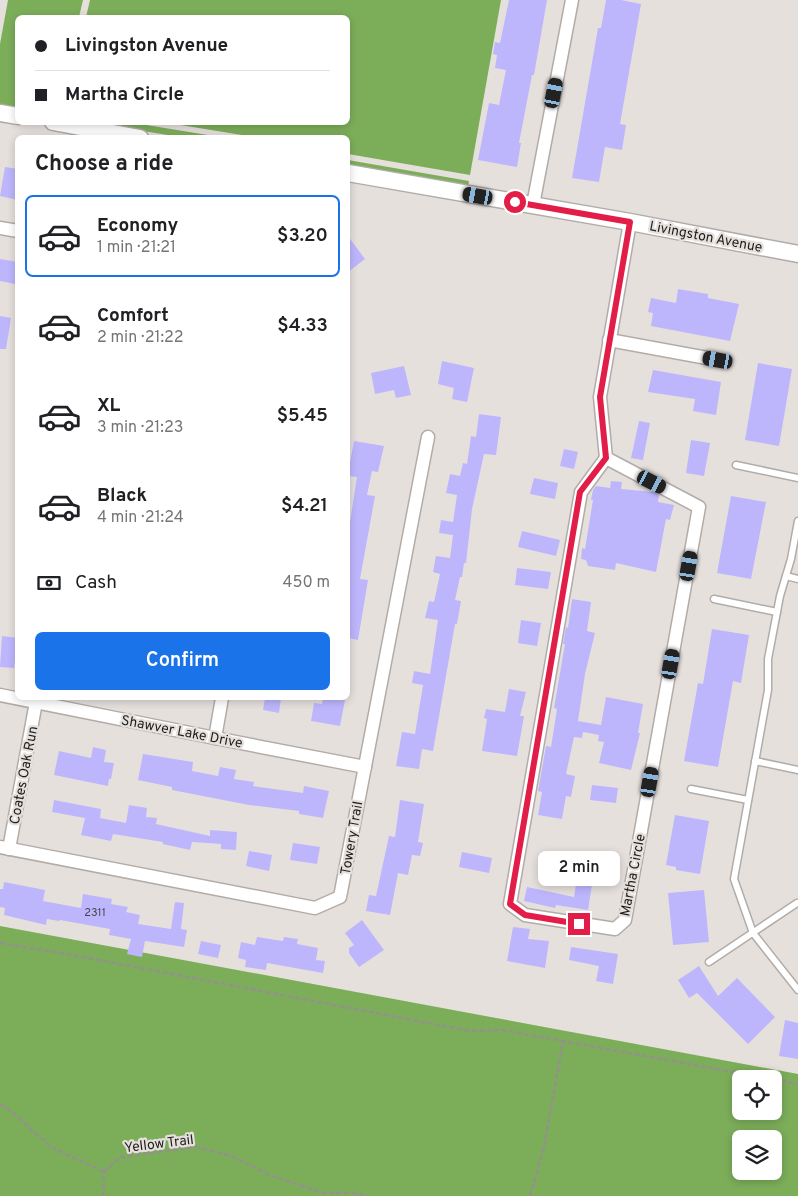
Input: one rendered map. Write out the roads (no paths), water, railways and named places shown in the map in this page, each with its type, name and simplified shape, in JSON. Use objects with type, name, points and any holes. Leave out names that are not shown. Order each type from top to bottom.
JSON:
[{"type":"street","points":[[533,206],[572,0]]},
{"type":"street","points":[[0,113],[15,116]]},
{"type":"street","points":[[69,125],[124,135]]},
{"type":"street","name":"Livingston Avenue","points":[[350,173],[630,222],[798,254]]},
{"type":"street","points":[[606,458],[600,397],[630,222]]},
{"type":"street","points":[[0,228],[15,230]]},
{"type":"street","points":[[609,340],[718,360]]},
{"type":"street","name":"Towery Trail","points":[[5,848],[315,908],[340,897],[428,438]]},
{"type":"street","name":"Martha Circle","points":[[606,458],[699,507],[625,920],[615,929],[525,915],[510,904],[580,492],[606,458]]},
{"type":"street","name":"Shawver Lake Drive","points":[[0,695],[15,698]]},
{"type":"street","name":"Shawver Lake Drive","points":[[26,700],[365,766]]},
{"type":"street","points":[[214,738],[222,700]]},
{"type":"street","name":"Coates Oak Run","points":[[5,848],[36,702]]},
{"type":"lane","points":[[736,465],[798,478]]},
{"type":"lane","points":[[798,521],[768,659],[768,690],[734,879],[753,933],[798,990]]},
{"type":"lane","points":[[786,576],[798,579]]},
{"type":"lane","points":[[714,599],[777,612]]},
{"type":"lane","points":[[755,761],[798,770]]},
{"type":"lane","points":[[692,789],[748,800]]},
{"type":"lane","points":[[708,962],[798,903]]}]
